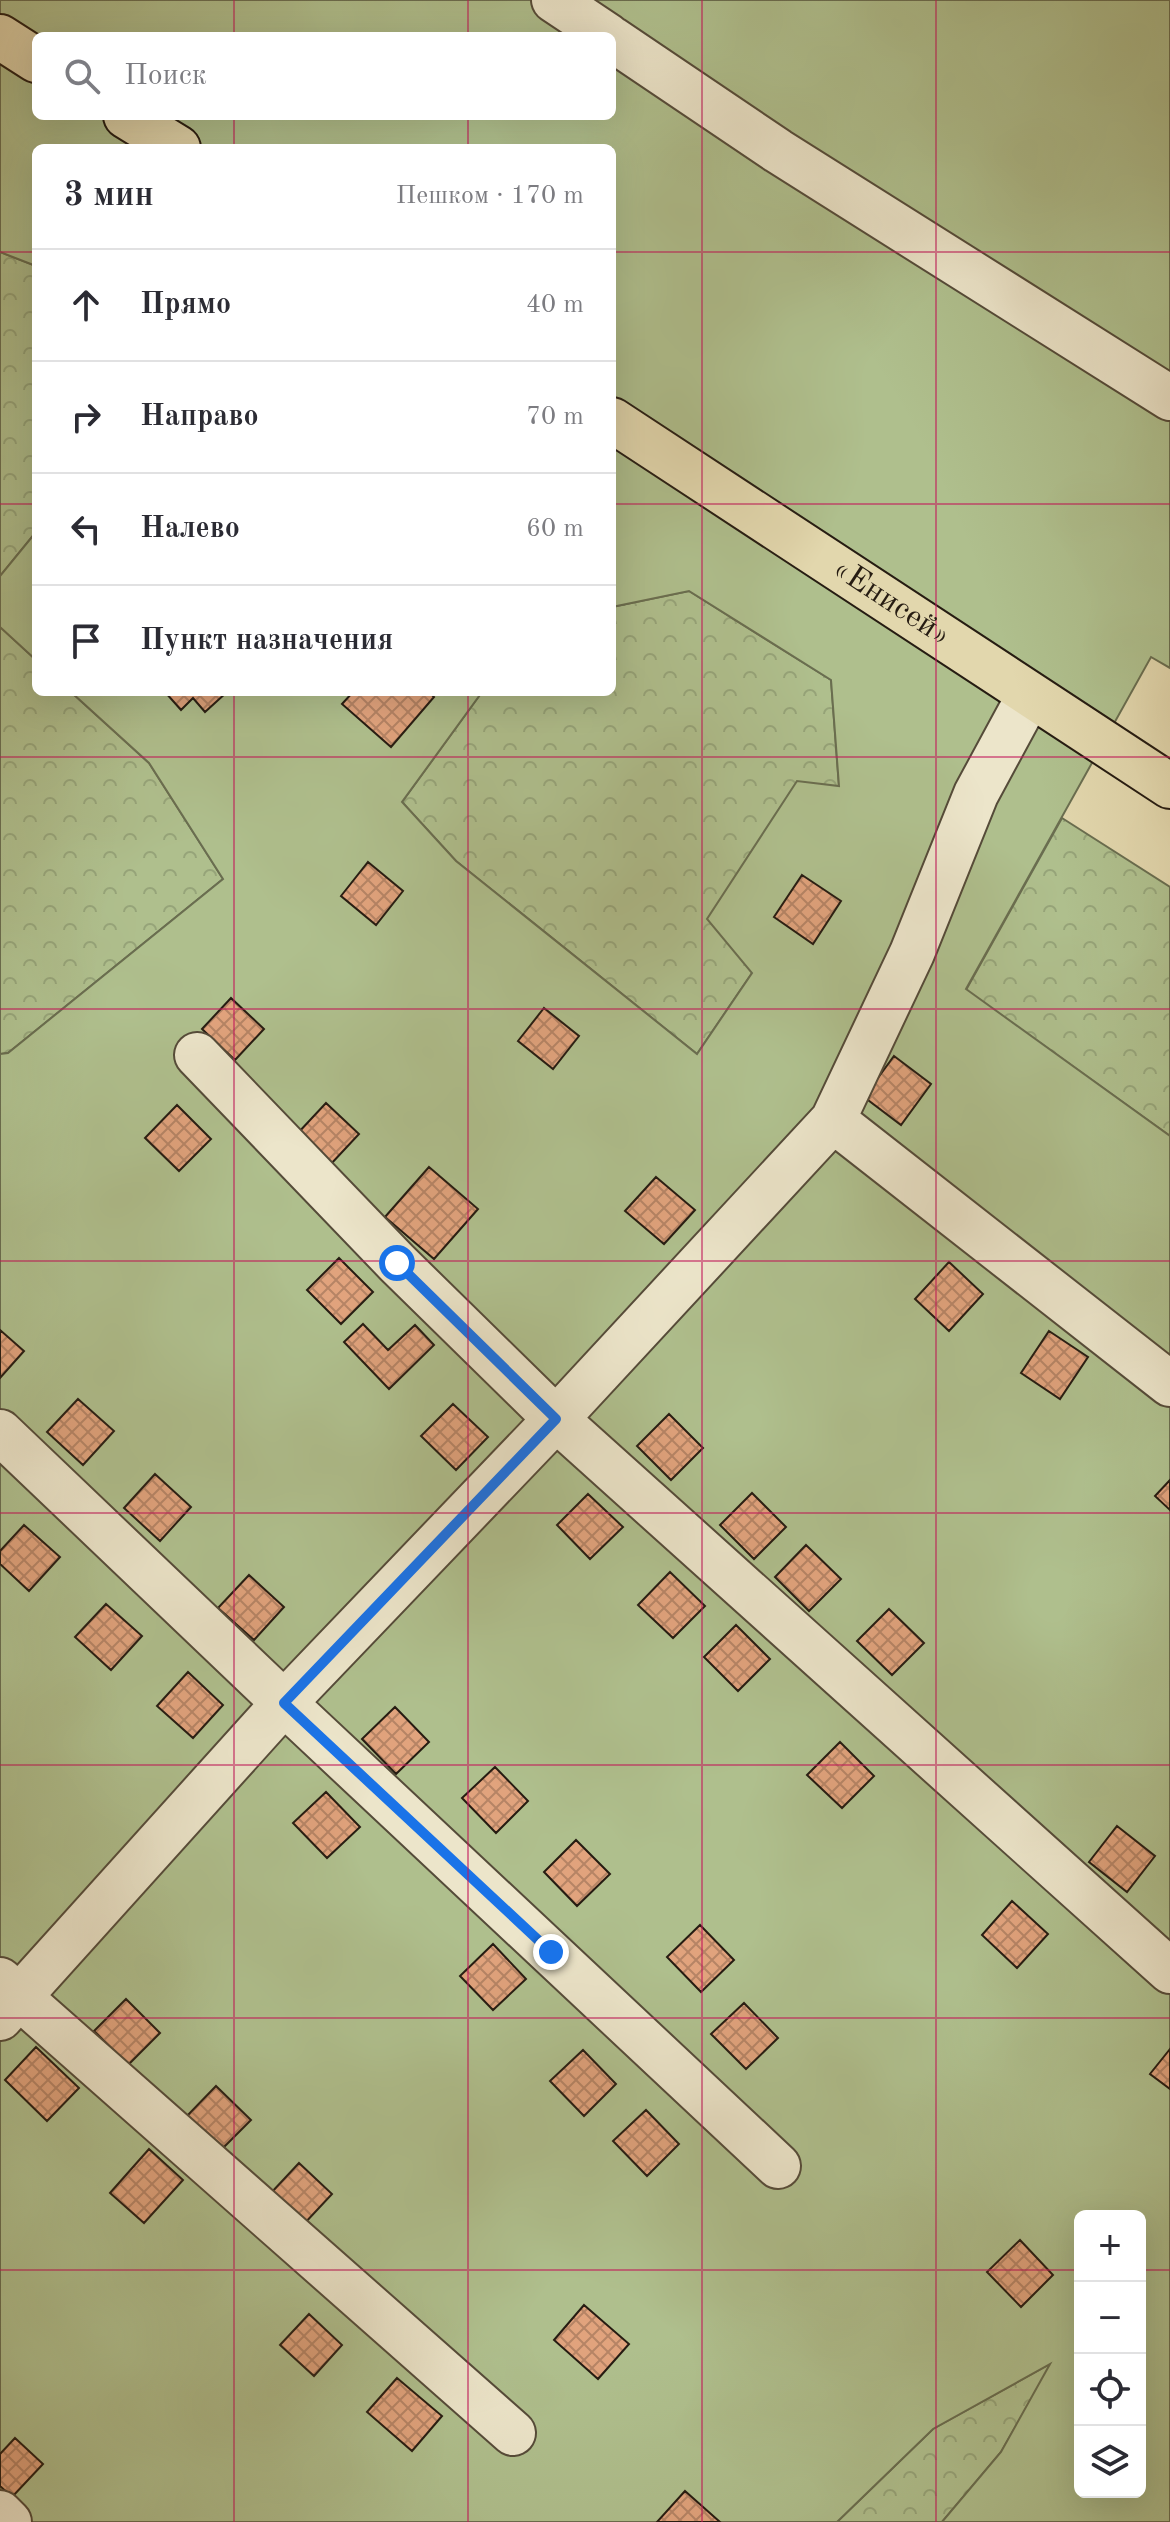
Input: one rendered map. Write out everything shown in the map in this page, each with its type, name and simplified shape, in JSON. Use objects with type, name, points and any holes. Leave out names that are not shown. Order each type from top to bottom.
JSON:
[{"type":"highway","points":[[0,37],[32,57]]},
{"type":"highway","points":[[132,120],[172,144]]},
{"type":"highway","name":"«Енисей»","points":[[616,423],[1170,786]]},
{"type":"street","points":[[554,0],[602,32]]},
{"type":"street","points":[[616,41],[778,151],[1170,398]]},
{"type":"street","points":[[513,2433],[6,1999],[556,1419],[833,1120],[912,953],[976,794],[1029,696]]},
{"type":"street","points":[[197,1055],[397,1263],[556,1419],[1170,1971]]},
{"type":"street","points":[[833,1120],[1170,1384]]},
{"type":"street","points":[[0,1432],[778,2166]]},
{"type":"street","points":[[0,2513],[9,2522]]},
{"type":"green space","points":[[0,0],[1170,0],[1170,668],[1151,657],[966,989],[1170,1136],[1170,2522],[942,2522],[1001,2452],[1050,2364],[933,2429],[837,2522],[0,2522],[0,1054],[8,1053],[223,879],[149,763],[75,696],[479,696],[402,802],[456,861],[697,1054],[752,973],[707,919],[797,781],[839,786],[831,680],[689,591],[616,606],[616,144],[32,144],[32,264],[0,252]]},
{"type":"green space","points":[[0,252],[32,264],[32,537],[0,576]]},
{"type":"green space","points":[[32,537],[32,656],[0,627],[0,576]]},
{"type":"green space","points":[[689,591],[831,680],[839,787],[752,973],[697,1054],[456,861],[402,802],[479,696],[616,696],[616,606]]},
{"type":"green space","points":[[0,627],[32,656],[32,696],[75,696],[149,763],[223,879],[8,1053],[0,1054]]},
{"type":"green space","points":[[1062,818],[1170,887],[1170,1136],[966,990]]},
{"type":"green space","points":[[1052,2363],[1001,2452],[942,2522],[837,2522],[933,2429]]},
{"type":"building","points":[[169,696],[223,696],[205,712],[193,698],[181,710]]},
{"type":"building","points":[[349,696],[434,697],[391,747],[342,704]]},
{"type":"building","points":[[368,862],[403,891],[376,925],[341,896]]},
{"type":"building","points":[[802,875],[841,901],[813,944],[774,917]]},
{"type":"building","points":[[231,998],[264,1029],[235,1060],[202,1029]]},
{"type":"building","points":[[544,1008],[579,1036],[553,1069],[518,1041]]},
{"type":"building","points":[[894,1056],[931,1084],[901,1125],[864,1097]]},
{"type":"building","points":[[326,1103],[359,1134],[330,1165],[297,1134]]},
{"type":"building","points":[[177,1105],[211,1139],[179,1171],[145,1138]]},
{"type":"building","points":[[429,1167],[478,1209],[434,1259],[385,1217]]},
{"type":"building","points":[[656,1177],[695,1210],[664,1244],[625,1211]]},
{"type":"building","points":[[339,1258],[373,1292],[341,1324],[307,1290]]},
{"type":"building","points":[[949,1262],[983,1294],[949,1331],[915,1299]]},
{"type":"building","points":[[363,1324],[388,1350],[415,1325],[434,1345],[389,1389],[344,1342]]},
{"type":"building","points":[[0,1330],[24,1351],[0,1378]]},
{"type":"building","points":[[1049,1331],[1088,1357],[1060,1399],[1021,1373]]},
{"type":"building","points":[[78,1399],[114,1431],[83,1465],[47,1432]]},
{"type":"building","points":[[453,1404],[488,1437],[456,1470],[421,1436]]},
{"type":"building","points":[[669,1414],[703,1448],[671,1480],[637,1446]]},
{"type":"building","points":[[155,1474],[191,1507],[160,1541],[124,1508]]},
{"type":"building","points":[[1170,1480],[1170,1510],[1155,1496]]},
{"type":"building","points":[[752,1493],[786,1527],[754,1559],[720,1525]]},
{"type":"building","points":[[588,1494],[623,1527],[590,1559],[557,1525]]},
{"type":"building","points":[[24,1525],[60,1557],[29,1591],[0,1564],[0,1551]]},
{"type":"building","points":[[806,1545],[841,1579],[809,1611],[775,1577]]},
{"type":"building","points":[[670,1572],[705,1606],[673,1638],[638,1605]]},
{"type":"building","points":[[249,1575],[284,1607],[254,1640],[218,1608]]},
{"type":"building","points":[[106,1604],[142,1636],[111,1670],[75,1637]]},
{"type":"building","points":[[889,1609],[924,1643],[892,1675],[857,1641]]},
{"type":"building","points":[[736,1625],[770,1659],[738,1691],[704,1657]]},
{"type":"building","points":[[188,1672],[223,1705],[193,1738],[157,1706]]},
{"type":"building","points":[[395,1707],[429,1742],[396,1774],[362,1739]]},
{"type":"building","points":[[840,1742],[874,1776],[842,1808],[807,1775]]},
{"type":"building","points":[[495,1767],[528,1801],[496,1833],[462,1798]]},
{"type":"building","points":[[326,1792],[360,1827],[327,1858],[293,1823]]},
{"type":"building","points":[[1117,1826],[1155,1856],[1127,1892],[1089,1862]]},
{"type":"building","points":[[576,1840],[610,1874],[577,1906],[544,1872]]},
{"type":"building","points":[[1012,1901],[1048,1934],[1017,1968],[982,1935]]},
{"type":"building","points":[[700,1925],[734,1960],[701,1992],[667,1957]]},
{"type":"building","points":[[493,1944],[526,1979],[493,2010],[460,1976]]},
{"type":"building","points":[[126,1999],[160,2033],[128,2065],[94,2031]]},
{"type":"building","points":[[744,2003],[778,2038],[746,2069],[711,2034]]},
{"type":"building","points":[[36,2047],[79,2088],[47,2121],[5,2080]]},
{"type":"building","points":[[1170,2049],[1170,2089],[1150,2074]]},
{"type":"building","points":[[583,2050],[616,2084],[584,2116],[550,2081]]},
{"type":"building","points":[[216,2086],[251,2120],[219,2152],[185,2118]]},
{"type":"building","points":[[646,2110],[679,2144],[647,2176],[613,2141]]},
{"type":"building","points":[[149,2149],[183,2180],[144,2223],[110,2193]]},
{"type":"building","points":[[299,2163],[332,2194],[303,2225],[270,2194]]},
{"type":"building","points":[[1020,2240],[1053,2275],[1021,2307],[987,2272]]},
{"type":"building","points":[[584,2305],[629,2344],[598,2379],[554,2340]]},
{"type":"building","points":[[309,2314],[342,2345],[314,2376],[280,2345]]},
{"type":"building","points":[[397,2378],[442,2416],[412,2451],[367,2412]]},
{"type":"building","points":[[15,2438],[43,2464],[12,2497],[0,2486],[0,2454]]},
{"type":"building","points":[[685,2491],[720,2522],[657,2522]]},
{"type":"route","points":[[397,1263],[556,1419],[284,1703],[551,1952]]}]
